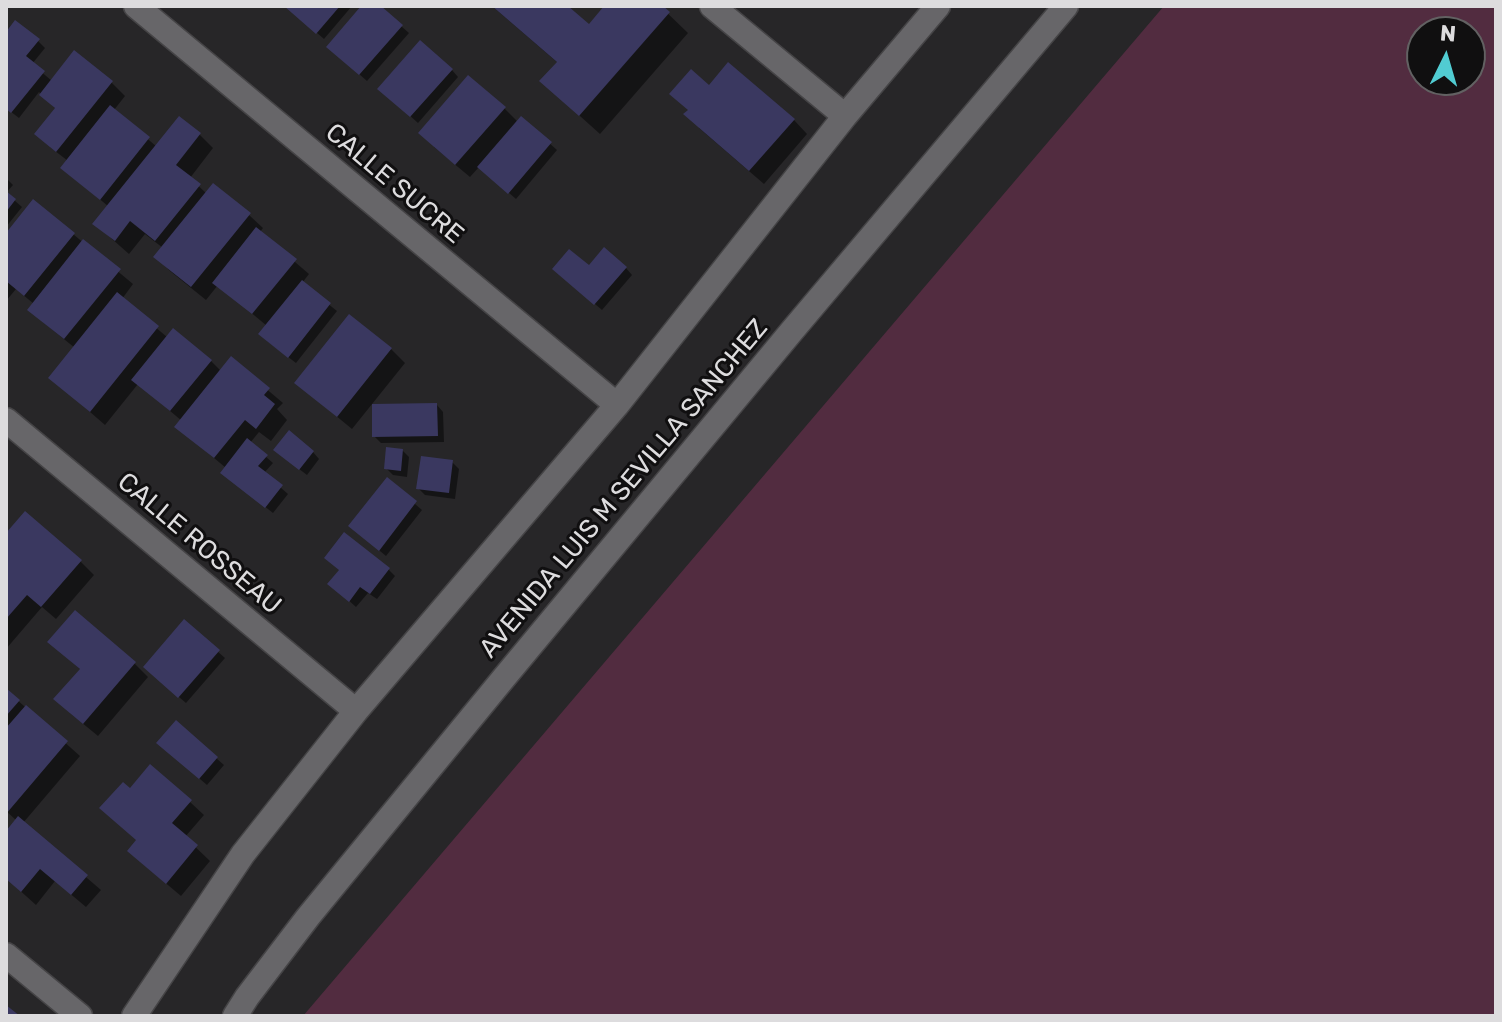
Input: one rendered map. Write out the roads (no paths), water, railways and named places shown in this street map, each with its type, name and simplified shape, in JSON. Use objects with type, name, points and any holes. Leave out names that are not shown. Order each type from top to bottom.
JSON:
[{"type":"street","name":"CALLE SUCRE","points":[[136,6],[617,405]]},
{"type":"street","points":[[712,6],[845,116]]},
{"type":"street","points":[[134,1016],[243,854],[356,711],[617,405],[845,116],[938,6]]},
{"type":"street","name":"AVENIDA LUIS M SEVILLA SANCHEZ","points":[[235,1016],[308,917],[503,679],[1066,6]]},
{"type":"street","name":"CALLE ROSSEAU","points":[[6,420],[356,711]]},
{"type":"street","points":[[6,955],[80,1016]]}]
